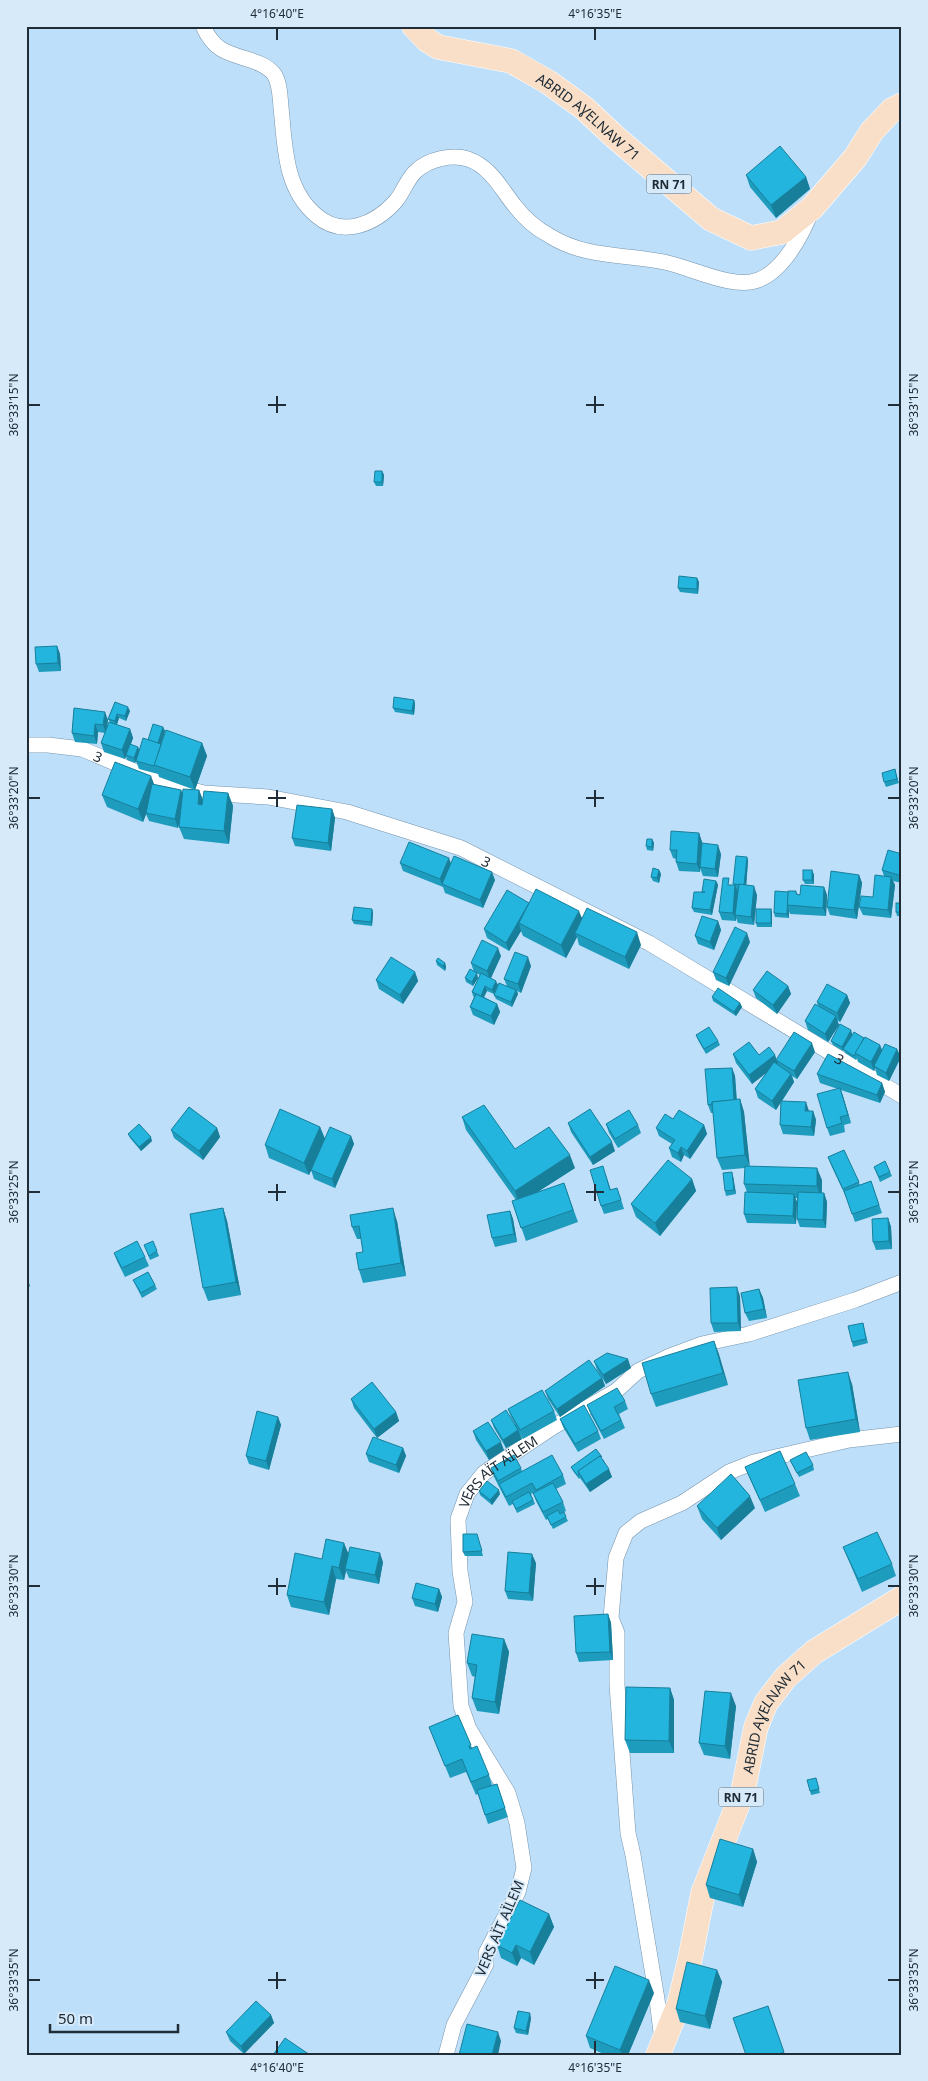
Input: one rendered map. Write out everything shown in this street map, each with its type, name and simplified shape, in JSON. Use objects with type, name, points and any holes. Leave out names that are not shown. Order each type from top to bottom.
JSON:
[{"type":"main road","name":"ABRID AƔELNAW 71","points":[[414,26],[427,40],[438,47],[511,61],[548,82],[584,108],[711,219],[751,238],[776,234],[791,227],[812,208],[855,158],[872,131],[892,110],[902,104]]},
{"type":"main road","name":"ABRID AƔELNAW 71","points":[[660,2051],[683,1986],[703,1893],[743,1791],[756,1726],[766,1703],[786,1677],[814,1652],[902,1598]]},
{"type":"street","points":[[203,26],[208,36],[221,49],[264,66],[275,75],[279,89],[287,164],[292,180],[302,199],[317,217],[337,227],[358,226],[376,219],[396,201],[416,171],[441,158],[467,159],[488,170],[516,207],[531,223],[550,237],[571,247],[598,254],[669,263],[730,281],[744,283],[758,280],[769,274],[793,249],[801,237],[812,208]]},
{"type":"street","name":"3","points":[[26,745],[48,745],[82,749],[160,782],[204,793],[268,797],[347,812],[461,848],[649,943],[902,1096]]},
{"type":"street","name":"VERS AÏT AÏLEM","points":[[446,2055],[454,2025],[486,1964],[486,1953],[518,1892],[524,1868],[517,1823],[508,1794],[469,1729],[461,1706],[456,1634],[465,1602],[460,1571],[458,1519],[467,1494],[484,1473],[553,1427],[616,1391],[638,1371],[702,1344],[750,1334],[902,1282]]},
{"type":"street","points":[[660,2051],[658,1999],[628,1833],[617,1685],[617,1633],[611,1618],[616,1558],[626,1533],[641,1521],[682,1503],[729,1472],[754,1462],[807,1449],[849,1440],[902,1434]]},
{"type":"building","points":[[780,146],[806,177],[771,205],[746,175]]},
{"type":"building","points":[[375,471],[382,471],[382,482],[374,482]]},
{"type":"building","points":[[679,576],[697,578],[697,589],[678,588]]},
{"type":"building","points":[[57,646],[58,663],[36,664],[35,647]]},
{"type":"building","points":[[394,697],[414,700],[412,711],[393,708]]},
{"type":"building","points":[[115,702],[128,707],[125,716],[117,714],[115,721],[108,719]]},
{"type":"building","points":[[74,708],[105,712],[103,725],[95,724],[94,736],[72,733]]},
{"type":"building","points":[[109,722],[130,729],[122,750],[101,743]]},
{"type":"building","points":[[153,724],[163,727],[158,743],[148,740]]},
{"type":"building","points":[[166,730],[202,743],[190,777],[154,765]]},
{"type":"building","points":[[143,738],[161,744],[154,766],[136,761]]},
{"type":"building","points":[[130,744],[138,747],[134,758],[126,755]]},
{"type":"building","points":[[115,762],[151,776],[138,809],[102,795]]},
{"type":"building","points":[[895,769],[897,779],[884,782],[882,773]]},
{"type":"building","points":[[152,784],[181,790],[175,819],[146,813]]},
{"type":"building","points":[[183,789],[199,790],[198,804],[202,805],[204,791],[228,793],[224,831],[179,827]]},
{"type":"building","points":[[297,805],[332,809],[328,843],[292,838]]},
{"type":"building","points":[[671,831],[699,833],[697,864],[676,862],[677,850],[670,850]]},
{"type":"building","points":[[647,839],[652,839],[652,847],[646,846]]},
{"type":"building","points":[[409,842],[449,858],[440,879],[400,863]]},
{"type":"building","points":[[702,843],[718,845],[715,869],[700,867]]},
{"type":"building","points":[[888,850],[902,854],[902,876],[882,870]]},
{"type":"building","points":[[454,856],[492,872],[480,900],[442,884]]},
{"type":"building","points":[[736,856],[747,857],[744,885],[733,884]]},
{"type":"building","points":[[653,868],[659,870],[657,878],[651,877]]},
{"type":"building","points":[[803,870],[812,870],[812,880],[803,880]]},
{"type":"building","points":[[831,871],[859,875],[854,910],[827,907]]},
{"type":"building","points":[[875,875],[891,877],[888,910],[859,907],[861,896],[873,897]]},
{"type":"building","points":[[723,878],[729,878],[728,885],[735,885],[733,913],[719,912]]},
{"type":"building","points":[[704,879],[716,881],[710,910],[692,908],[694,892],[702,892]]},
{"type":"building","points":[[739,884],[754,886],[751,917],[735,915]]},
{"type":"building","points":[[801,885],[824,887],[823,908],[787,905],[788,891],[796,891],[796,894],[800,895]]},
{"type":"building","points":[[536,889],[579,911],[561,945],[519,923]]},
{"type":"building","points":[[507,890],[529,903],[506,943],[484,929]]},
{"type":"building","points":[[775,891],[788,892],[787,914],[774,913]]},
{"type":"building","points":[[896,903],[902,903],[902,912],[896,912]]},
{"type":"building","points":[[354,907],[372,909],[371,922],[352,920]]},
{"type":"building","points":[[587,908],[637,932],[625,957],[575,933]]},
{"type":"building","points":[[756,909],[771,909],[771,923],[756,923]]},
{"type":"building","points":[[702,916],[718,921],[710,942],[695,936]]},
{"type":"building","points":[[735,927],[747,933],[726,978],[713,972]]},
{"type":"building","points":[[482,940],[498,948],[487,971],[471,963]]},
{"type":"building","points":[[515,952],[528,957],[518,984],[504,979]]},
{"type":"building","points":[[391,957],[415,972],[400,995],[376,980]]},
{"type":"building","points":[[438,958],[445,963],[443,966],[436,961]]},
{"type":"building","points":[[470,969],[477,973],[472,982],[465,978]]},
{"type":"building","points":[[767,971],[788,986],[773,1005],[753,990]]},
{"type":"building","points":[[481,973],[496,981],[492,990],[485,986],[481,996],[472,992]]},
{"type":"building","points":[[499,983],[516,990],[511,1002],[494,995]]},
{"type":"building","points":[[827,984],[847,995],[837,1013],[817,1002]]},
{"type":"building","points":[[718,988],[740,1003],[734,1012],[712,997]]},
{"type":"building","points":[[476,994],[497,1004],[491,1016],[470,1007]]},
{"type":"building","points":[[815,1004],[836,1016],[825,1034],[805,1021]]},
{"type":"building","points":[[840,1024],[851,1030],[842,1047],[831,1041]]},
{"type":"building","points":[[709,1027],[718,1041],[704,1049],[696,1035]]},
{"type":"building","points":[[794,1032],[812,1043],[794,1071],[776,1060]]},
{"type":"building","points":[[854,1032],[864,1038],[854,1056],[843,1049]]},
{"type":"building","points":[[865,1037],[880,1045],[871,1062],[855,1053]]},
{"type":"building","points":[[749,1042],[759,1055],[769,1047],[775,1055],[749,1075],[733,1054]]},
{"type":"building","points":[[885,1044],[897,1049],[886,1073],[874,1066]]},
{"type":"building","points":[[828,1054],[882,1083],[877,1095],[817,1074]]},
{"type":"building","points":[[774,1062],[791,1074],[772,1101],[755,1089]]},
{"type":"building","points":[[732,1068],[734,1100],[712,1102],[712,1104],[708,1105],[705,1069]]},
{"type":"building","points":[[840,1088],[848,1115],[840,1117],[842,1123],[827,1128],[817,1094]]},
{"type":"building","points":[[740,1099],[745,1155],[717,1158],[712,1102]]},
{"type":"building","points":[[781,1101],[806,1102],[805,1111],[813,1111],[811,1127],[780,1125]]},
{"type":"building","points":[[484,1105],[515,1149],[549,1127],[570,1155],[515,1191],[462,1117]]},
{"type":"building","points":[[189,1107],[217,1128],[199,1151],[171,1130]]},
{"type":"building","points":[[280,1109],[320,1127],[304,1163],[265,1145]]},
{"type":"building","points":[[590,1109],[612,1142],[590,1157],[568,1123]]},
{"type":"building","points":[[629,1110],[638,1125],[615,1139],[606,1124]]},
{"type":"building","points":[[679,1110],[704,1125],[687,1151],[681,1147],[678,1153],[669,1148],[675,1140],[656,1128],[665,1114],[673,1119]]},
{"type":"building","points":[[139,1124],[151,1137],[139,1147],[128,1134]]},
{"type":"building","points":[[330,1127],[351,1136],[332,1179],[311,1170]]},
{"type":"building","points":[[844,1150],[859,1182],[843,1189],[828,1157]]},
{"type":"building","points":[[668,1160],[692,1179],[655,1223],[631,1204]]},
{"type":"building","points":[[885,1161],[890,1172],[879,1177],[874,1167]]},
{"type":"building","points":[[603,1166],[610,1190],[617,1188],[621,1200],[601,1206],[590,1170]]},
{"type":"building","points":[[745,1166],[817,1168],[817,1186],[744,1184]]},
{"type":"building","points":[[732,1172],[734,1190],[725,1191],[723,1173]]},
{"type":"building","points":[[871,1181],[879,1205],[852,1214],[844,1191]]},
{"type":"building","points":[[564,1183],[573,1210],[521,1228],[512,1201]]},
{"type":"building","points":[[902,1190],[902,1205],[899,1191]]},
{"type":"building","points":[[745,1192],[794,1194],[793,1216],[744,1214]]},
{"type":"building","points":[[798,1192],[824,1193],[823,1220],[797,1219]]},
{"type":"building","points":[[223,1208],[236,1282],[203,1288],[190,1214]]},
{"type":"building","points":[[393,1208],[401,1263],[359,1270],[356,1253],[363,1252],[359,1226],[352,1227],[350,1215]]},
{"type":"building","points":[[510,1211],[514,1234],[492,1238],[487,1215]]},
{"type":"building","points":[[888,1218],[889,1241],[873,1242],[872,1219]]},
{"type":"building","points":[[137,1241],[145,1257],[122,1268],[114,1253]]},
{"type":"building","points":[[153,1241],[157,1251],[149,1256],[144,1245]]},
{"type":"building","points":[[148,1272],[155,1285],[141,1293],[133,1280]]},
{"type":"building","points":[[737,1287],[738,1323],[711,1323],[710,1288]]},
{"type":"building","points":[[759,1289],[764,1309],[745,1313],[741,1293]]},
{"type":"building","points":[[863,1323],[866,1339],[852,1342],[848,1326]]},
{"type":"building","points":[[714,1341],[723,1373],[651,1394],[642,1363]]},
{"type":"building","points":[[607,1353],[628,1359],[603,1375],[594,1361]]},
{"type":"building","points":[[589,1360],[602,1378],[557,1409],[545,1391]]},
{"type":"building","points":[[848,1372],[856,1419],[806,1428],[798,1380]]},
{"type":"building","points":[[372,1382],[396,1412],[374,1429],[351,1399]]},
{"type":"building","points":[[617,1388],[625,1401],[614,1407],[621,1420],[601,1431],[587,1405]]},
{"type":"building","points":[[542,1390],[554,1411],[520,1430],[508,1409]]},
{"type":"building","points":[[584,1405],[598,1431],[575,1444],[560,1419]]},
{"type":"building","points":[[506,1410],[518,1430],[503,1440],[491,1420]]},
{"type":"building","points":[[257,1411],[278,1417],[266,1461],[246,1456]]},
{"type":"building","points":[[488,1422],[501,1442],[486,1451],[473,1431]]},
{"type":"building","points":[[373,1437],[403,1448],[396,1465],[366,1454]]},
{"type":"building","points":[[596,1449],[602,1457],[600,1456],[578,1471],[579,1474],[577,1475],[571,1467]]},
{"type":"building","points":[[780,1451],[795,1484],[760,1500],[745,1467]]},
{"type":"building","points":[[806,1452],[813,1465],[797,1473],[790,1460]]},
{"type":"building","points":[[514,1455],[521,1468],[498,1481],[491,1468]]},
{"type":"building","points":[[552,1455],[563,1475],[536,1490],[532,1483],[506,1497],[499,1484]]},
{"type":"building","points":[[600,1456],[609,1469],[586,1484],[578,1471]]},
{"type":"building","points":[[731,1474],[750,1496],[717,1528],[697,1506]]},
{"type":"building","points":[[487,1481],[499,1490],[490,1500],[479,1491]]},
{"type":"building","points":[[553,1483],[563,1502],[543,1512],[533,1493]]},
{"type":"building","points":[[529,1492],[533,1500],[516,1509],[512,1501]]},
{"type":"building","points":[[558,1510],[560,1514],[564,1512],[566,1517],[551,1525],[547,1516]]},
{"type":"building","points":[[877,1532],[892,1564],[858,1579],[843,1547]]},
{"type":"building","points":[[463,1534],[477,1534],[482,1551],[463,1552]]},
{"type":"building","points":[[326,1539],[344,1543],[339,1568],[332,1566],[324,1602],[287,1595],[295,1553],[322,1559]]},
{"type":"building","points":[[350,1547],[380,1553],[375,1575],[345,1569]]},
{"type":"building","points":[[508,1552],[532,1554],[529,1593],[505,1591]]},
{"type":"building","points":[[416,1583],[439,1589],[435,1604],[412,1598]]},
{"type":"building","points":[[608,1614],[610,1652],[576,1653],[574,1616]]},
{"type":"building","points":[[472,1634],[504,1639],[495,1702],[472,1698],[477,1665],[467,1663]]},
{"type":"building","points":[[626,1687],[670,1688],[669,1741],[625,1740]]},
{"type":"building","points":[[705,1691],[731,1693],[725,1746],[699,1743]]},
{"type":"building","points":[[458,1715],[471,1745],[469,1746],[470,1749],[477,1746],[489,1775],[471,1782],[462,1759],[445,1766],[429,1727]]},
{"type":"building","points":[[816,1778],[819,1789],[810,1791],[807,1780]]},
{"type":"building","points":[[497,1784],[505,1808],[485,1815],[477,1790]]},
{"type":"building","points":[[720,1839],[753,1849],[739,1895],[706,1885]]},
{"type":"building","points":[[520,1900],[549,1914],[530,1952],[516,1945],[512,1953],[497,1945]]},
{"type":"building","points":[[687,1962],[717,1970],[705,2016],[676,2009]]},
{"type":"building","points":[[615,1966],[649,1980],[620,2050],[586,2036]]},
{"type":"building","points":[[256,2001],[271,2015],[241,2046],[226,2032]]},
{"type":"building","points":[[768,2006],[784,2052],[776,2055],[746,2055],[733,2018]]},
{"type":"building","points":[[518,2011],[530,2013],[526,2031],[514,2028]]},
{"type":"building","points":[[467,2024],[498,2032],[492,2055],[459,2055]]},
{"type":"building","points":[[285,2038],[310,2055],[273,2055]]}]
